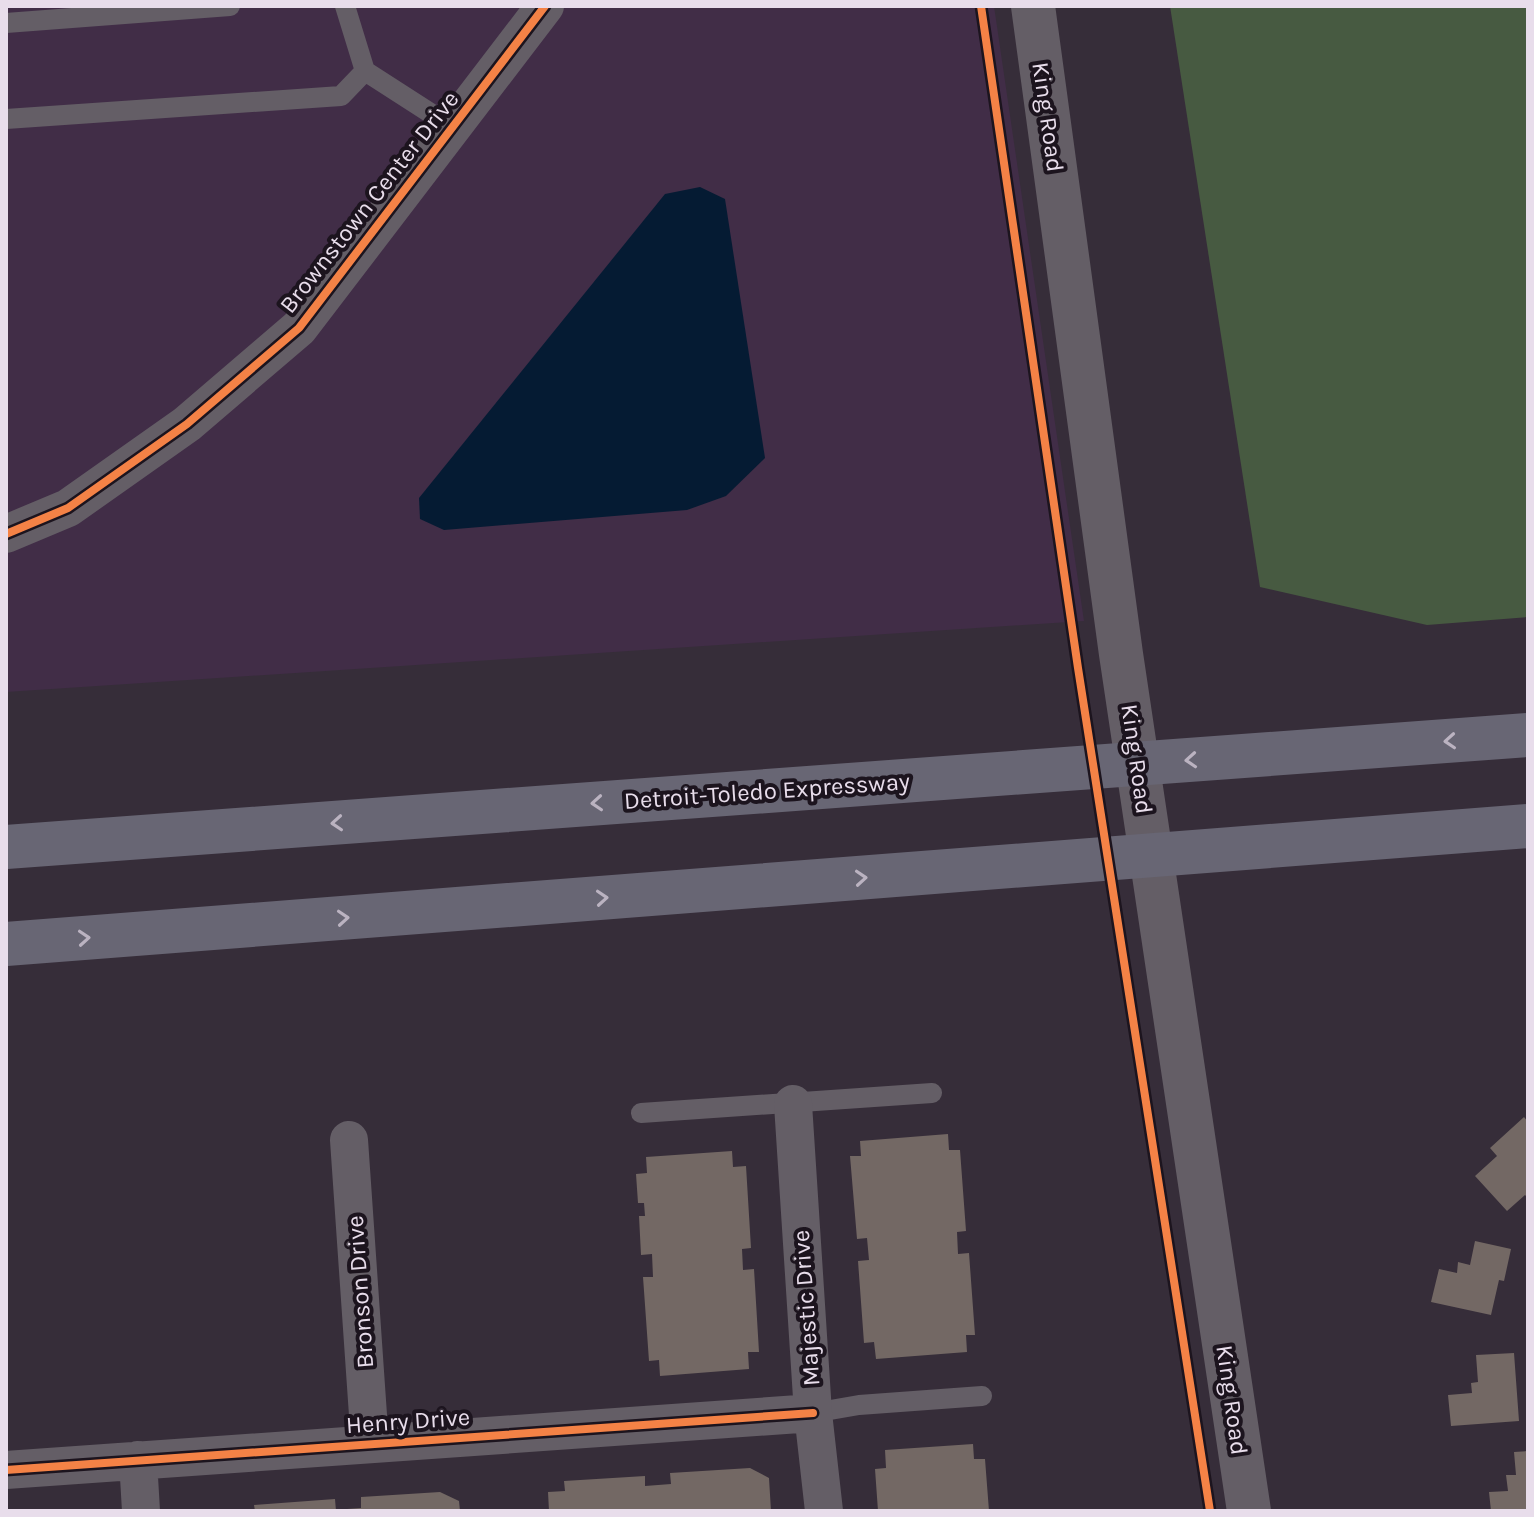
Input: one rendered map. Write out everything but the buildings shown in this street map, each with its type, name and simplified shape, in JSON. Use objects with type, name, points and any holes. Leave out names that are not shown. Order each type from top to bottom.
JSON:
[{"type":"highway","name":"Detroit-Toledo Expressway","points":[[6,847],[1528,735]]},
{"type":"highway","points":[[6,944],[1510,827]]},
{"type":"main road","name":"King Road","points":[[1033,6],[1121,654],[1249,1511]]},
{"type":"street","name":"Brownstown Center Drive","points":[[6,534],[68,508],[175,433],[299,328],[545,6]]},
{"type":"street","name":"Majestic Drive","points":[[793,1104],[813,1413],[824,1511]]},
{"type":"street","name":"Bronson Drive","points":[[349,1140],[370,1444]]},
{"type":"street","name":"Henry Drive","points":[[6,1470],[813,1413]]},
{"type":"street","points":[[138,1460],[141,1511]]},
{"type":"lane","points":[[6,23],[230,6]]},
{"type":"lane","points":[[345,6],[365,71],[452,127]]},
{"type":"lane","points":[[6,119],[341,96],[365,71]]},
{"type":"lane","points":[[641,1113],[932,1093]]},
{"type":"lane","points":[[813,1413],[859,1405],[982,1396]]},
{"type":"shaded area","points":[[6,6],[994,6],[1084,621],[6,692]]},
{"type":"green space","points":[[1170,6],[1528,6],[1528,617],[1427,625],[1260,587]]},
{"type":"water","points":[[700,187],[725,199],[765,458],[726,496],[687,510],[444,530],[420,519],[419,498],[665,194]]},
{"type":"cycle path","points":[[6,534],[68,508],[187,424],[299,328],[545,6]]},
{"type":"cycle path","points":[[981,6],[1078,668],[1210,1511]]},
{"type":"cycle path","points":[[6,1470],[813,1413]]}]
